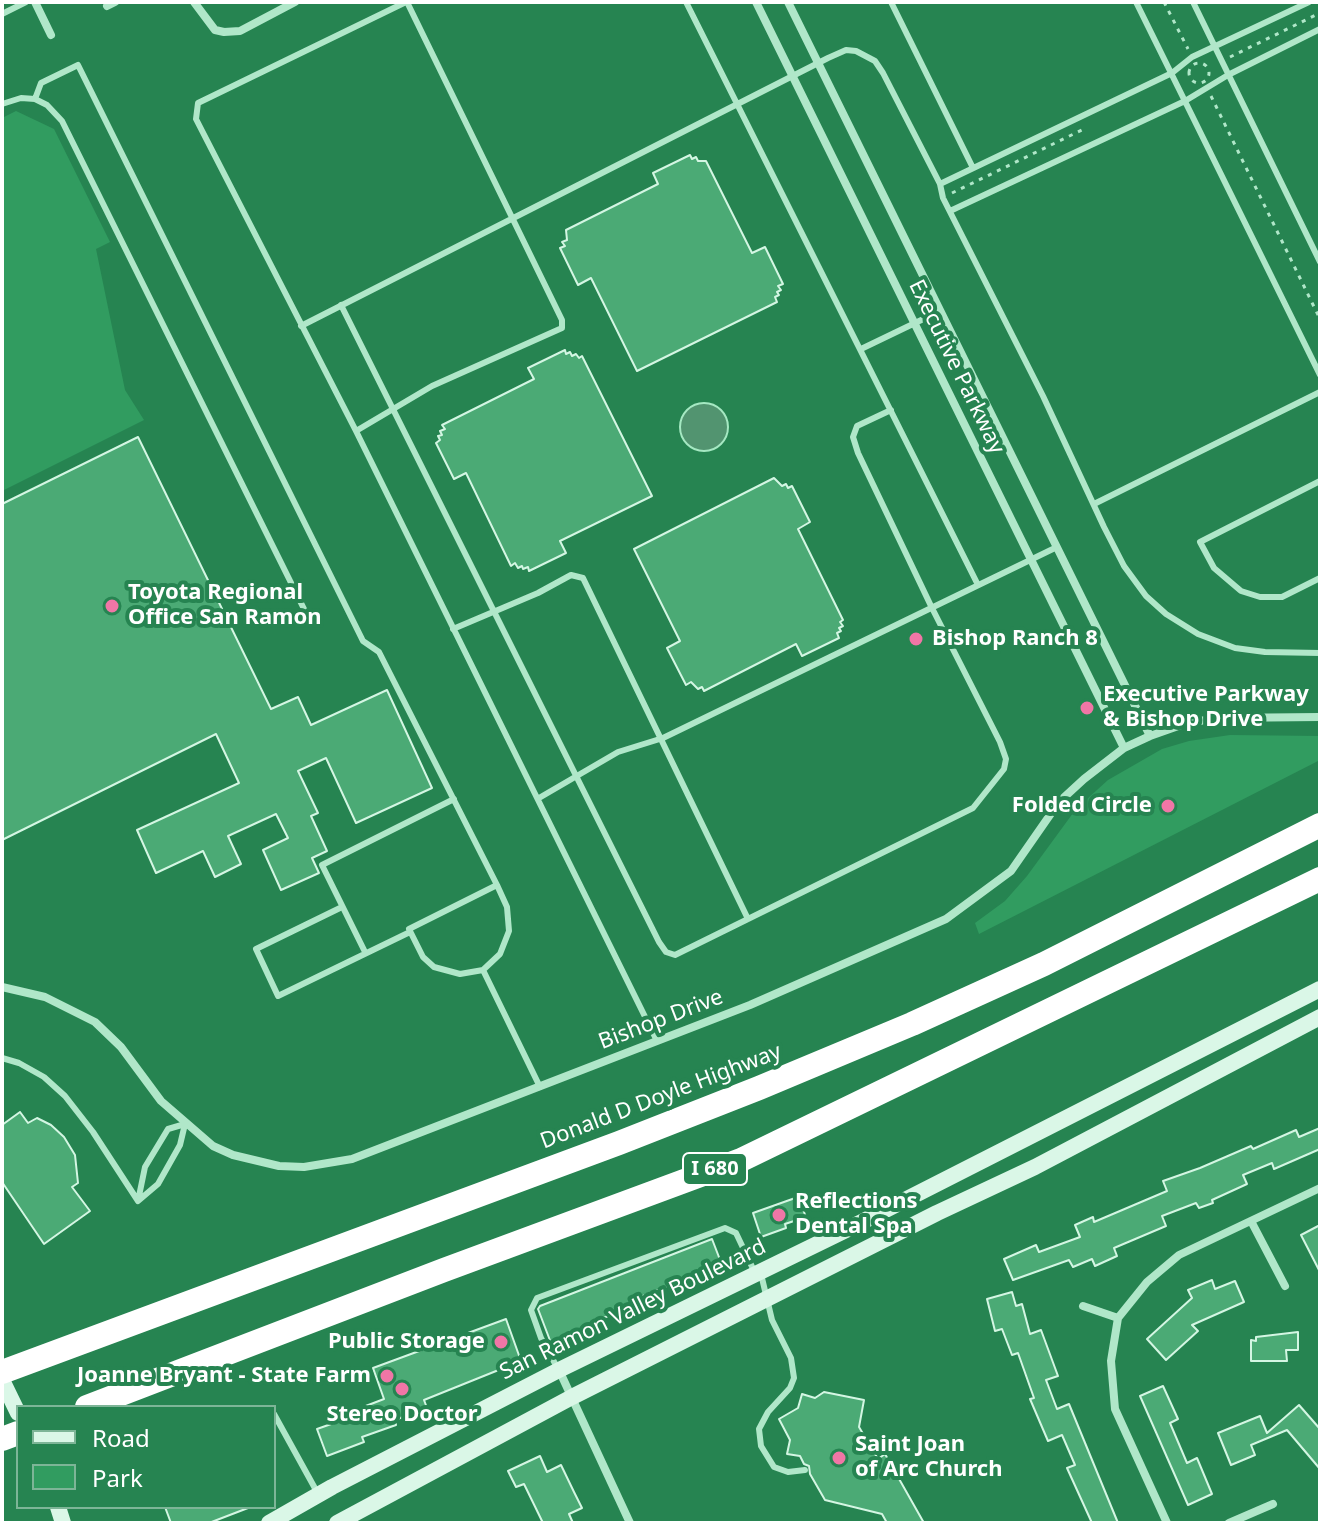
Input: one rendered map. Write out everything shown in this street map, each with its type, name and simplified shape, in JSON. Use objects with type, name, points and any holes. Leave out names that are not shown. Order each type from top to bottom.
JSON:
[{"type":"highway","name":"Donald D Doyle Highway","points":[[2,1372],[759,1088],[1044,964],[1320,825]]},
{"type":"highway","name":"I 680","points":[[92,1405],[741,1160],[1320,879]]},
{"type":"main road","name":"San Ramon Valley Boulevard","points":[[269,1523],[559,1370],[664,1321],[1320,989]]},
{"type":"main road","points":[[337,1523],[572,1397],[937,1213],[1035,1167],[1320,1017]]},
{"type":"main road","points":[[2,1380],[16,1409]]},
{"type":"street","points":[[35,2],[51,35]]},
{"type":"street","points":[[194,2],[215,30],[224,32],[240,31],[295,2]]},
{"type":"street","name":"Executive Parkway","points":[[756,2],[1124,748]]},
{"type":"street","name":"Executive Parkway","points":[[788,2],[1150,736]]},
{"type":"street","name":"Bishop Drive","points":[[2,987],[45,997],[95,1022],[121,1047],[161,1101],[213,1146],[233,1155],[279,1166],[304,1167],[352,1159],[657,1041],[861,957],[960,911],[1011,871],[1059,802],[1124,748],[1150,736],[1184,724],[1216,718],[1320,717]]},
{"type":"street","points":[[1167,1523],[1115,1409],[1111,1361],[1118,1318],[1147,1282],[1179,1255],[1320,1188]]},
{"type":"street","points":[[1251,1221],[1285,1286]]},
{"type":"street","points":[[1083,1306],[1118,1318]]},
{"type":"street","points":[[559,1370],[630,1523]]},
{"type":"street","points":[[1229,1523],[1273,1504]]},
{"type":"lane","points":[[2,14],[26,2]]},
{"type":"lane","points":[[356,431],[393,407],[562,328],[562,320],[406,2],[198,103],[196,119],[356,431],[657,1041]]},
{"type":"lane","points":[[686,2],[977,583]]},
{"type":"lane","points":[[891,2],[973,168]]},
{"type":"lane","points":[[1136,2],[1320,375]]},
{"type":"lane","points":[[1193,2],[1320,262]]},
{"type":"lane","points":[[940,184],[1172,73],[1215,47],[1309,2]]},
{"type":"lane","points":[[950,211],[1185,101],[1205,85],[1320,29]]},
{"type":"lane","points":[[301,326],[818,63],[846,50],[856,51],[875,61],[940,184],[943,198],[1124,566],[1146,596],[1166,614],[1198,634],[1235,648],[1320,653]]},
{"type":"lane","points":[[35,99],[41,83],[78,65],[363,641],[379,652],[507,907],[509,931],[500,954],[483,970],[460,974],[434,967],[423,957],[410,932]]},
{"type":"lane","points":[[2,104],[21,98],[35,99],[47,105],[62,121],[308,617]]},
{"type":"lane","points":[[341,305],[666,952],[675,955],[973,808],[1004,769],[1006,759],[1000,742],[858,453],[853,437],[857,426],[891,410]]},
{"type":"lane","points":[[861,349],[940,311]]},
{"type":"lane","points":[[1094,504],[1320,392]]},
{"type":"lane","points":[[1320,481],[1200,542],[1214,568],[1241,591],[1260,597],[1282,597],[1320,578]]},
{"type":"lane","points":[[539,798],[618,752],[663,738],[977,583],[1057,547]]},
{"type":"lane","points":[[453,629],[494,613],[571,575],[583,578],[748,919]]},
{"type":"lane","points":[[365,952],[322,865],[454,799]]},
{"type":"lane","points":[[342,907],[256,949],[278,996],[410,932],[409,929],[497,885]]},
{"type":"lane","points":[[483,970],[540,1087]]},
{"type":"lane","points":[[2,1058],[19,1063],[44,1077],[65,1096],[93,1132],[138,1201]]},
{"type":"lane","points":[[185,1124],[180,1145],[158,1184],[138,1201],[145,1167],[160,1142],[168,1129],[185,1124]]},
{"type":"lane","points":[[559,1370],[541,1338],[531,1310],[537,1298],[725,1228],[736,1233],[758,1272],[772,1320],[791,1358],[794,1378],[759,1429],[761,1446],[774,1467],[788,1472],[805,1470]]},
{"type":"lane","points":[[276,1418],[318,1495]]},
{"type":"path","points":[[1164,2],[1193,60],[1208,68],[1205,85],[1320,319]]},
{"type":"path","points":[[1222,62],[1320,13]]},
{"type":"path","points":[[1193,60],[1190,77],[1205,85]]},
{"type":"path","points":[[943,198],[1094,124]]},
{"type":"green space","points":[[16,111],[54,129],[110,242],[96,249],[125,390],[144,420],[2,491],[2,118]]},
{"type":"green space","points":[[1230,735],[1320,736],[1320,760],[979,934],[975,923],[1005,901],[1076,809],[1108,780],[1162,749]]},
{"type":"shaded area","points":[[704,403],[721,410],[728,427],[721,444],[704,451],[687,444],[680,427],[687,410]]},
{"type":"building","points":[[690,155],[692,159],[696,157],[698,161],[706,161],[752,253],[765,247],[783,284],[778,286],[781,290],[775,297],[777,302],[637,371],[591,278],[578,285],[560,248],[565,246],[562,242],[567,240],[566,230],[658,184],[653,173]]},
{"type":"building","points":[[565,350],[566,354],[570,352],[572,356],[582,356],[652,496],[560,541],[566,553],[529,571],[528,567],[518,568],[515,563],[511,566],[466,473],[454,479],[436,443],[440,440],[438,436],[442,435],[440,431],[445,429],[442,425],[534,379],[528,368]]},
{"type":"building","name":"Toyota Regional Office San Ramon","points":[[138,437],[271,709],[298,697],[311,725],[387,690],[432,788],[356,823],[326,758],[298,771],[318,813],[311,816],[327,851],[312,858],[319,873],[281,890],[263,850],[288,838],[276,814],[228,836],[241,864],[215,877],[203,851],[156,873],[137,830],[239,783],[216,734],[2,840],[2,504]]},
{"type":"building","points":[[774,478],[782,486],[792,486],[810,522],[798,529],[843,620],[840,622],[843,626],[839,628],[841,631],[837,633],[839,638],[802,656],[796,644],[704,691],[691,682],[686,685],[667,648],[680,641],[634,549]]},
{"type":"building","points":[[20,1112],[28,1123],[37,1118],[64,1137],[75,1155],[78,1183],[72,1187],[90,1211],[44,1244],[2,1182],[2,1125]]},
{"type":"building","points":[[1320,1128],[1320,1149],[1274,1169],[1272,1163],[1243,1175],[1247,1184],[1212,1200],[1213,1203],[1199,1208],[1196,1203],[1162,1216],[1166,1226],[1114,1248],[1117,1256],[1095,1266],[1092,1259],[1073,1267],[1069,1260],[1013,1280],[1004,1259],[1036,1245],[1039,1252],[1080,1237],[1075,1225],[1093,1217],[1094,1222],[1167,1191],[1163,1181],[1296,1130],[1299,1137]]},
{"type":"building","name":"Reflections Dental Spa","points":[[798,1197],[806,1217],[761,1237],[753,1213]]},
{"type":"building","points":[[1320,1225],[1320,1272],[1301,1235]]},
{"type":"building","points":[[712,1239],[722,1265],[635,1299],[637,1304],[601,1319],[603,1322],[551,1343],[538,1309],[540,1306]]},
{"type":"building","points":[[1212,1280],[1215,1289],[1235,1281],[1244,1302],[1192,1325],[1198,1331],[1166,1360],[1147,1339],[1192,1298],[1188,1290]]},
{"type":"building","points":[[1012,1292],[1016,1306],[1022,1304],[1030,1334],[1041,1330],[1058,1376],[1046,1380],[1057,1409],[1069,1404],[1118,1523],[1092,1523],[1067,1468],[1075,1465],[1062,1435],[1048,1441],[1030,1399],[1034,1398],[1018,1353],[1012,1355],[1002,1329],[995,1331],[987,1299]]},
{"type":"building","points":[[506,1319],[521,1361],[424,1400],[427,1408],[395,1420],[396,1425],[362,1437],[364,1442],[327,1456],[317,1429],[351,1417],[350,1412],[384,1399],[373,1368]]},
{"type":"building","points":[[1298,1332],[1298,1350],[1286,1350],[1287,1361],[1251,1361],[1251,1340]]},
{"type":"building","points":[[1163,1386],[1178,1419],[1170,1423],[1187,1463],[1197,1458],[1212,1494],[1188,1505],[1140,1396]]},
{"type":"building","name":"Saint Joan of Arc Church","points":[[824,1392],[864,1400],[859,1427],[878,1459],[885,1454],[924,1523],[887,1523],[882,1514],[825,1500],[810,1474],[809,1466],[800,1456],[787,1454],[790,1440],[779,1419],[798,1408],[802,1394],[815,1398]]},
{"type":"building","points":[[1299,1405],[1320,1429],[1320,1469],[1287,1430],[1251,1445],[1255,1455],[1231,1465],[1218,1433],[1260,1416],[1267,1433]]},
{"type":"building","points":[[540,1456],[547,1472],[561,1465],[582,1508],[569,1514],[573,1523],[543,1523],[524,1484],[516,1487],[508,1471]]},
{"type":"building","points":[[166,1509],[245,1509],[209,1523],[171,1523]]},
{"type":"place","name":"Toyota Regional Office San Ramon","points":[[112,606]]},
{"type":"place","name":"Bishop Ranch 8","points":[[916,639]]},
{"type":"place","name":"Executive Parkway & Bishop Drive","points":[[1087,708]]},
{"type":"place","name":"Folded Circle","points":[[1168,806]]},
{"type":"place","name":"Reflections Dental Spa","points":[[779,1215]]},
{"type":"place","name":"Public Storage","points":[[501,1342]]},
{"type":"place","name":"Joanne Bryant - State Farm","points":[[387,1376]]},
{"type":"place","name":"Stereo Doctor","points":[[402,1389]]},
{"type":"place","name":"Saint Joan of Arc Church","points":[[839,1458]]}]
